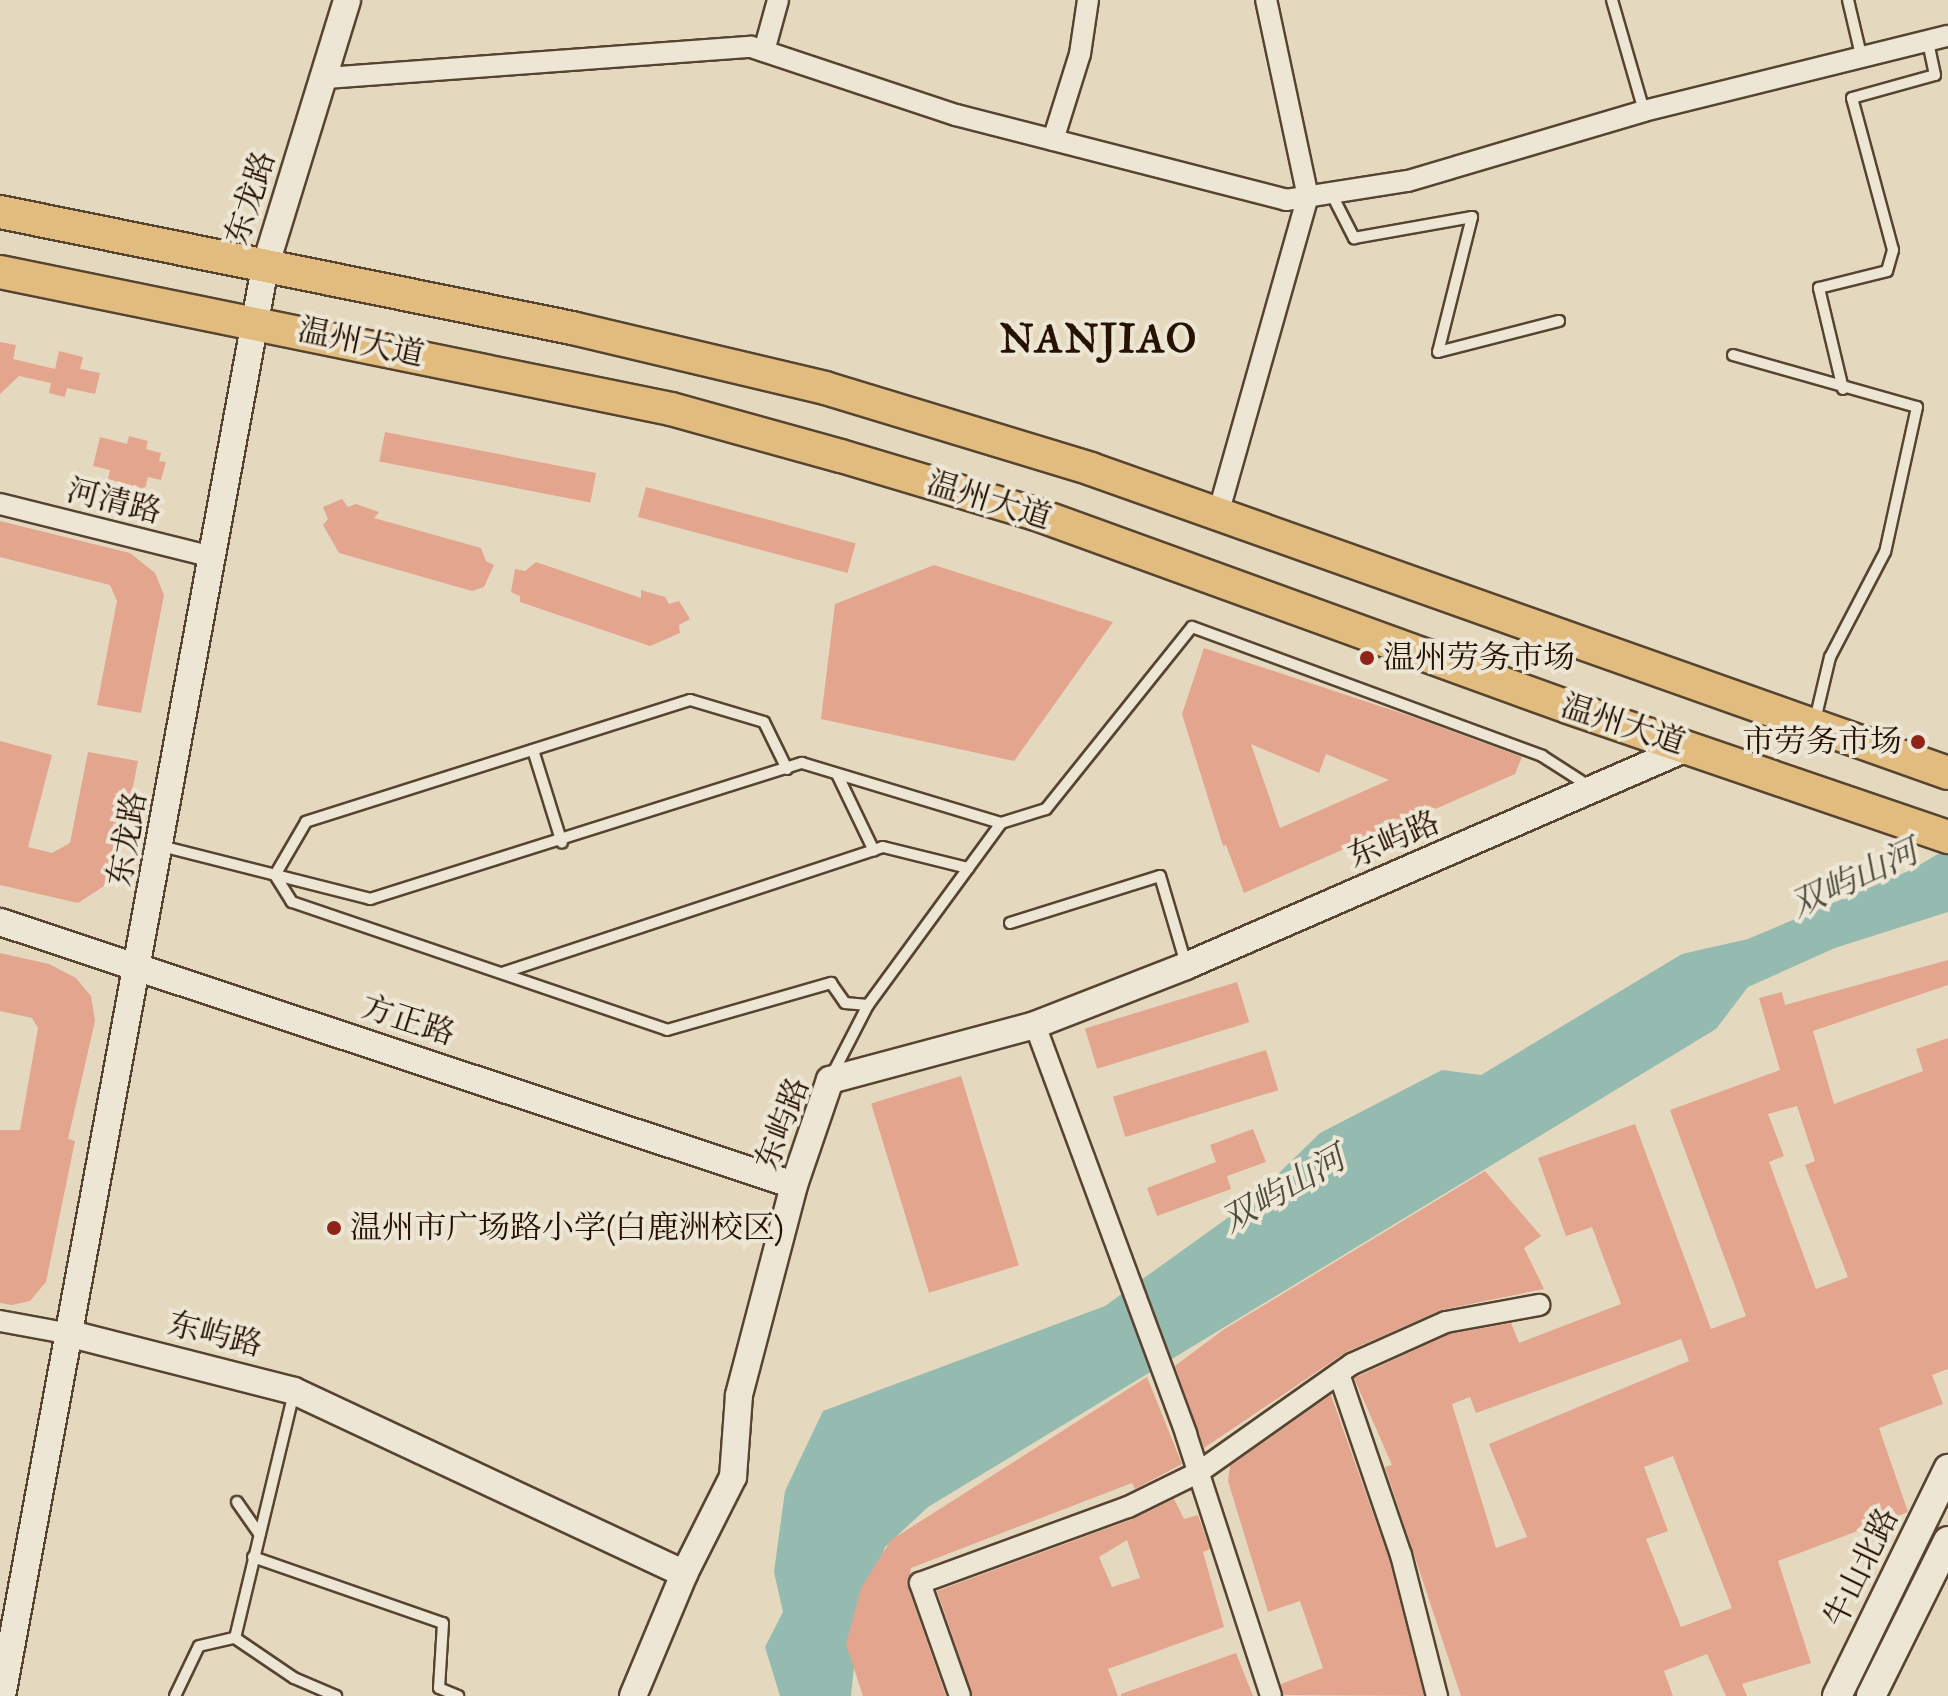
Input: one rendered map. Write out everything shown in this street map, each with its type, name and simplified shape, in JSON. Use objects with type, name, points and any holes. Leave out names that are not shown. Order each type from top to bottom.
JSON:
[{"type":"main road","name":"温州大道","points":[[0,212],[572,328],[797,380],[1091,469],[1948,773]]},
{"type":"main road","name":"温州大道","points":[[0,272],[255,320],[671,409],[841,456],[1036,514],[1941,835]]},
{"type":"main road","name":"牛山北路","points":[[1837,1696],[1948,1469]]},
{"type":"main road","name":"牛山北路","points":[[1871,1696],[1948,1541]]},
{"type":"street","name":"东龙路","points":[[2,1696],[140,966],[265,267],[326,78],[347,0]]},
{"type":"street","points":[[764,51],[778,0]]},
{"type":"street","points":[[1053,140],[1080,54],[1088,0]]},
{"type":"street","points":[[1218,514],[1308,197],[1266,0]]},
{"type":"street","points":[[326,78],[751,47],[956,115],[1286,200],[1408,181],[1644,111],[1938,38]]},
{"type":"street","name":"河清路","points":[[0,504],[213,557]]},
{"type":"street","name":"东屿路","points":[[71,1334],[294,1391],[684,1574],[733,1477],[739,1395],[794,1185],[830,1080],[1035,1025],[1186,966],[1689,747]]},
{"type":"street","name":"方正路","points":[[0,922],[794,1185]]},
{"type":"street","points":[[1035,1025],[1199,1472],[1271,1696]]},
{"type":"street","points":[[960,1696],[920,1583],[1128,1507],[1199,1472],[1339,1374],[1446,1322],[1539,1305]]},
{"type":"street","points":[[0,1321],[71,1334]]},
{"type":"street","points":[[1339,1374],[1401,1555],[1437,1696]]},
{"type":"street","points":[[633,1696],[684,1574]]},
{"type":"lane","points":[[1612,0],[1644,111]]},
{"type":"lane","points":[[1848,0],[1861,55]]},
{"type":"lane","points":[[1843,389],[1819,288],[1887,271],[1893,250],[1852,98],[1935,75],[1938,38]]},
{"type":"lane","points":[[1331,193],[1354,238],[1472,217],[1438,352],[1559,321]]},
{"type":"lane","points":[[1733,355],[1843,389],[1917,407],[1885,552],[1830,657],[1814,725]]},
{"type":"lane","points":[[161,846],[370,899],[562,843],[802,763],[1001,823],[1046,809],[1192,627],[1542,756],[1595,790]]},
{"type":"lane","points":[[275,875],[306,822],[690,700],[764,722],[787,769]]},
{"type":"lane","points":[[533,750],[562,843]]},
{"type":"lane","points":[[837,774],[874,851]]},
{"type":"lane","points":[[830,1080],[868,1005],[1001,823]]},
{"type":"lane","points":[[502,973],[883,847],[968,868]]},
{"type":"lane","points":[[275,875],[292,902],[667,1030],[831,983],[845,1003],[868,1005]]},
{"type":"lane","points":[[1010,923],[1160,876],[1186,966]]},
{"type":"lane","points":[[235,1638],[294,1391]]},
{"type":"lane","points":[[237,1502],[259,1534]]},
{"type":"lane","points":[[253,1557],[443,1623],[439,1688],[458,1696]]},
{"type":"lane","points":[[175,1696],[199,1646],[235,1638],[294,1678],[336,1696]]},
{"type":"water","name":"双屿山河","points":[[1948,848],[1948,912],[1835,948],[1748,987],[1716,1029],[928,1507],[885,1547],[859,1617],[851,1696],[780,1696],[765,1647],[783,1612],[774,1572],[785,1491],[823,1411],[1105,1306],[1247,1204],[1320,1133],[1442,1070],[1481,1075],[1682,954],[1748,939],[1911,870]]},
{"type":"building","points":[[0,342],[16,345],[13,359],[55,369],[59,351],[83,357],[80,369],[100,373],[95,394],[67,388],[65,397],[49,393],[51,383],[19,376],[0,394]]},
{"type":"building","points":[[385,432],[596,473],[590,502],[379,461]]},
{"type":"building","points":[[129,436],[148,441],[146,449],[161,453],[159,461],[166,462],[161,480],[148,477],[145,489],[108,479],[110,470],[93,466],[100,437],[127,444]]},
{"type":"building","points":[[646,487],[856,543],[848,573],[638,517]]},
{"type":"building","points":[[342,499],[348,507],[356,504],[379,512],[374,518],[481,548],[486,561],[494,565],[484,587],[472,591],[339,553],[323,525],[328,519],[323,507]]},
{"type":"building","points":[[0,521],[130,553],[155,573],[164,595],[141,713],[97,705],[117,601],[110,585],[0,557]]},
{"type":"building","points":[[536,562],[641,598],[641,590],[665,597],[669,604],[679,601],[690,619],[679,625],[680,633],[650,646],[520,602],[520,596],[511,592],[515,569],[525,571]]},
{"type":"building","points":[[934,565],[1113,622],[1014,761],[821,719],[835,604]]},
{"type":"building","points":[[1204,648],[1413,717],[1522,757],[1515,774],[1244,893],[1226,845],[1223,846],[1182,714]],"holes":[[[1251,744],[1319,773],[1326,754],[1389,780],[1280,828]]]},
{"type":"building","points":[[0,741],[52,755],[28,847],[52,853],[70,843],[88,752],[138,761],[115,879],[78,903],[0,885]]},
{"type":"building","points":[[0,953],[49,964],[76,978],[91,996],[95,1021],[68,1139],[75,1141],[46,1282],[30,1301],[12,1305],[0,1303],[0,1130],[20,1130],[38,1028],[32,1018],[0,1011]]},
{"type":"building","points":[[1948,960],[1948,985],[1813,1031],[1834,1104],[1923,1071],[1916,1049],[1948,1038],[1948,1369],[1932,1375],[1943,1404],[1879,1428],[1908,1512],[1778,1561],[1811,1663],[1742,1684],[1747,1696],[1726,1696],[1707,1654],[1664,1671],[1673,1696],[1461,1696],[1385,1467],[1392,1465],[1354,1378],[1450,1334],[1511,1323],[1519,1343],[1621,1304],[1592,1227],[1566,1236],[1538,1158],[1635,1124],[1711,1329],[1746,1316],[1670,1110],[1780,1070],[1759,998],[1782,992],[1785,1005]],"holes":[[[1797,1106],[1815,1161],[1805,1165],[1848,1277],[1816,1289],[1769,1162],[1784,1156],[1768,1114]],[[1681,1339],[1689,1361],[1489,1444],[1527,1537],[1496,1548],[1452,1404],[1470,1397],[1476,1413]],[[1673,1456],[1732,1608],[1681,1627],[1646,1539],[1668,1531],[1644,1467]]]},
{"type":"building","points":[[1237,982],[1249,1022],[1097,1069],[1085,1028]]},
{"type":"building","points":[[1266,1050],[1278,1090],[1125,1137],[1113,1097]]},
{"type":"building","points":[[961,1076],[1019,1265],[929,1293],[871,1103]]},
{"type":"building","points":[[1253,1129],[1266,1162],[1227,1176],[1231,1189],[1157,1216],[1147,1188],[1216,1162],[1210,1145]]},
{"type":"building","points":[[1485,1171],[1541,1236],[1524,1248],[1544,1289],[1441,1310],[1346,1352],[1204,1448],[1175,1366],[1223,1330]]},
{"type":"building","points":[[1147,1377],[1182,1464],[1135,1489],[1132,1483],[911,1568],[908,1587],[946,1696],[863,1696],[846,1644],[861,1588],[891,1540]]},
{"type":"building","points":[[1331,1395],[1389,1559],[1424,1696],[1284,1695],[1281,1684],[1323,1668],[1300,1601],[1268,1612],[1228,1481],[1230,1466]]},
{"type":"building","points":[[1174,1499],[1184,1519],[1198,1515],[1210,1549],[1203,1552],[1224,1627],[1108,1669],[1118,1696],[973,1696],[937,1591],[1133,1519]],"holes":[[[1127,1540],[1140,1578],[1112,1587],[1099,1557]]]},
{"type":"building","points":[[1236,1653],[1253,1696],[1121,1696],[1121,1694]]},
{"type":"place","name":"温州劳务市场","points":[[1367,658]]},
{"type":"place","name":"市劳务市场","points":[[1918,742]]},
{"type":"place","name":"温州市广场路小学(白鹿洲校区)","points":[[334,1228]]},
{"type":"district","name":"NANJIAO","points":[[1099,339]]}]
